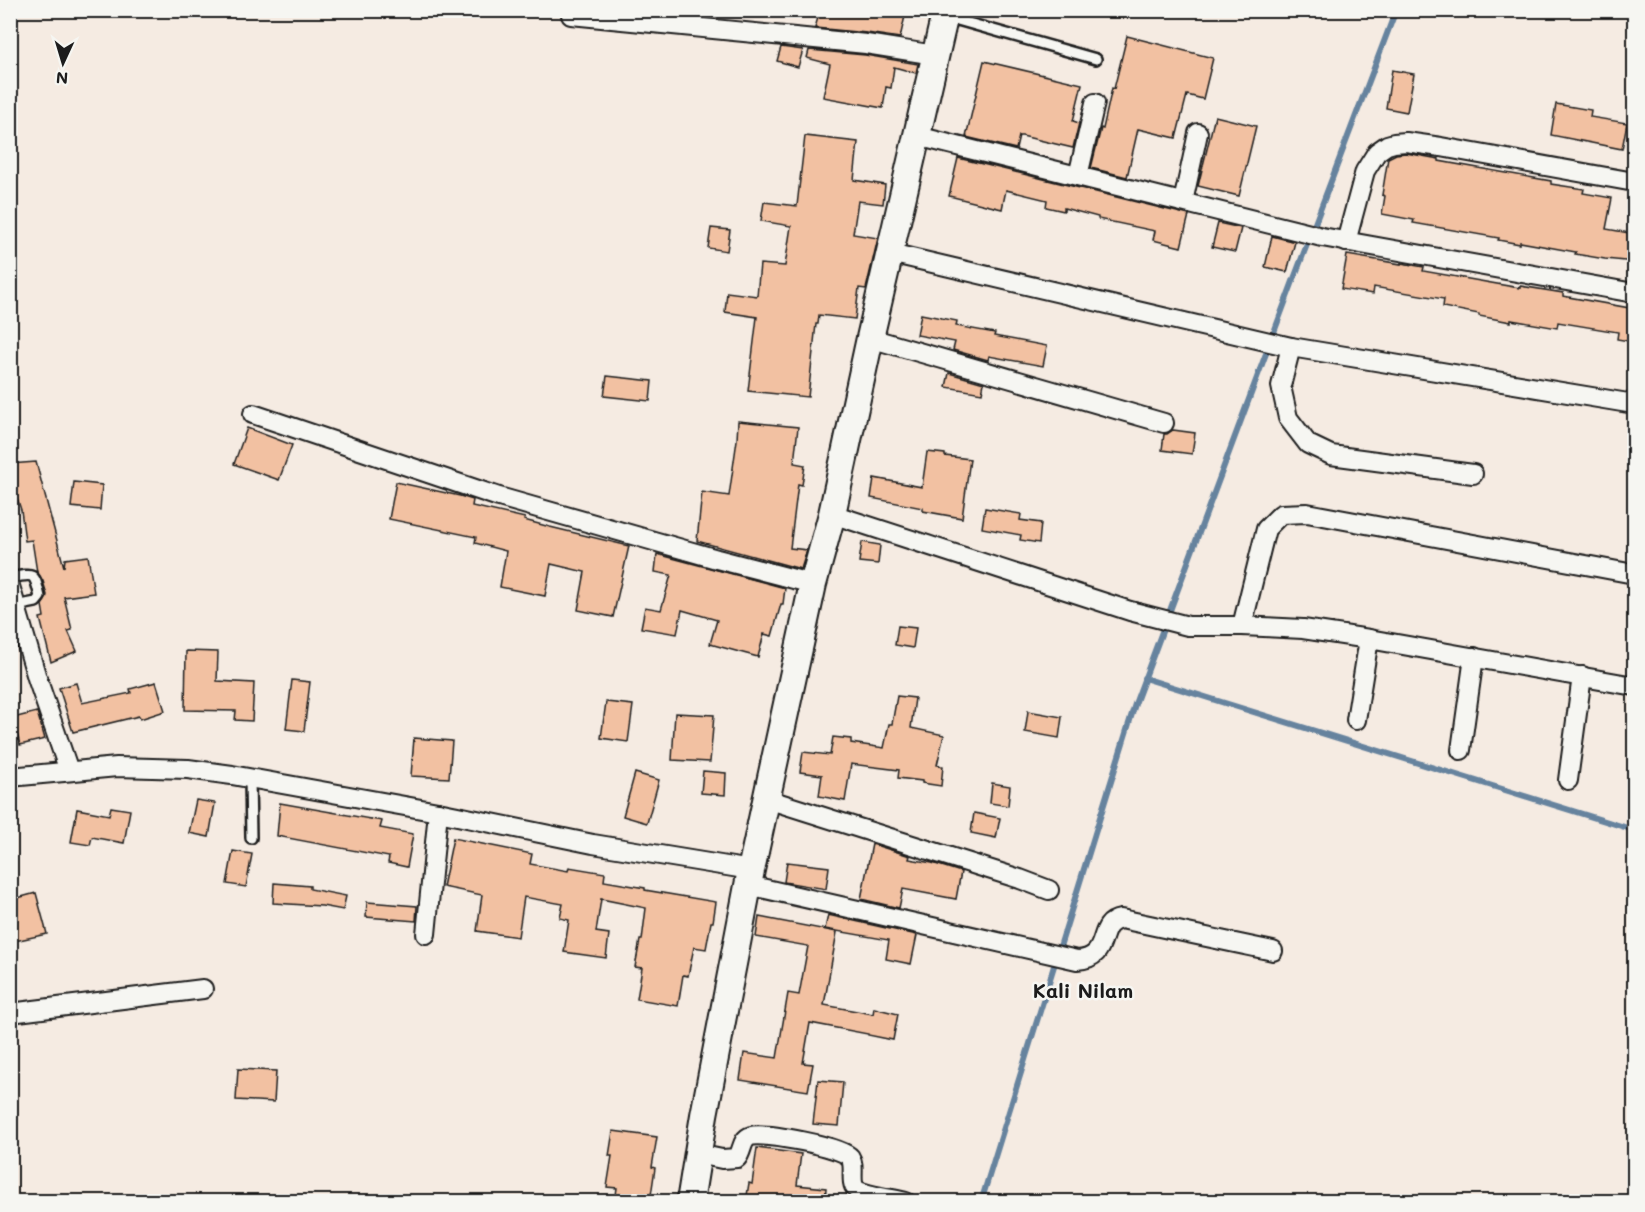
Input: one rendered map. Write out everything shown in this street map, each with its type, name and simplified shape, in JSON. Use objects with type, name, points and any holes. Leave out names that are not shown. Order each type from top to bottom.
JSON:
[{"type":"street","points":[[690,1202],[750,878],[813,584],[832,514],[870,338],[946,14]]},
{"type":"street","points":[[571,15],[866,44],[935,55]]},
{"type":"street","points":[[1078,176],[1095,103]]},
{"type":"street","points":[[1183,202],[1198,133]]},
{"type":"street","points":[[917,136],[1301,233],[1635,293]]},
{"type":"street","points":[[1346,242],[1370,160],[1377,152],[1394,143],[1406,142],[1441,147],[1635,182]]},
{"type":"street","points":[[890,254],[1291,347],[1635,404]]},
{"type":"street","points":[[870,338],[1164,423]]},
{"type":"street","points":[[1291,347],[1281,386],[1288,418],[1308,444],[1330,455],[1473,474]]},
{"type":"street","points":[[253,414],[499,497],[705,556],[813,584]]},
{"type":"street","points":[[1242,626],[1266,529],[1281,514],[1306,513],[1635,574]]},
{"type":"street","points":[[832,514],[1130,611],[1188,626],[1303,629],[1635,686]]},
{"type":"street","points":[[10,586],[69,771]]},
{"type":"street","points":[[1356,720],[1369,639]]},
{"type":"street","points":[[1461,750],[1474,657]]},
{"type":"street","points":[[1568,780],[1582,676]]},
{"type":"street","points":[[10,777],[117,767],[154,767],[188,769],[250,778],[438,812],[750,878],[1077,960],[1089,960],[1099,950],[1108,925],[1113,920],[1122,918],[1273,951]]},
{"type":"street","points":[[767,799],[1049,890]]},
{"type":"street","points":[[426,934],[438,812]]},
{"type":"street","points":[[10,1013],[203,989]]},
{"type":"street","points":[[698,1154],[722,1159],[737,1158],[745,1140],[749,1136],[757,1135],[818,1145],[849,1156],[852,1161],[853,1185],[863,1193],[906,1202]]},
{"type":"lane","points":[[946,14],[1096,59]]},
{"type":"lane","points":[[10,578],[32,576],[35,578],[40,597],[36,602],[16,606]]},
{"type":"lane","points":[[250,778],[251,838]]},
{"type":"building","points":[[820,10],[877,10],[905,16],[900,38],[815,28]]},
{"type":"building","points":[[1127,36],[1213,58],[1203,99],[1187,95],[1176,138],[1138,129],[1127,177],[1091,168]]},
{"type":"building","points":[[781,47],[803,50],[798,67],[777,61]]},
{"type":"building","points":[[809,50],[865,55],[918,64],[916,73],[894,67],[891,88],[886,87],[883,108],[823,97],[830,64],[807,58]]},
{"type":"building","points":[[984,61],[1082,84],[1073,121],[1079,123],[1073,148],[1019,136],[1016,149],[966,137]]},
{"type":"building","points":[[1392,70],[1414,74],[1407,112],[1386,108]]},
{"type":"building","points":[[1556,104],[1591,110],[1590,117],[1627,123],[1622,149],[1551,135]]},
{"type":"building","points":[[1215,116],[1256,126],[1239,196],[1198,186]]},
{"type":"building","points":[[805,136],[858,142],[854,180],[885,185],[883,204],[858,201],[853,234],[878,238],[866,289],[859,288],[855,319],[819,315],[808,397],[748,391],[757,317],[725,312],[727,292],[757,296],[760,264],[785,266],[791,226],[761,221],[764,202],[797,206]]},
{"type":"building","points":[[1406,153],[1551,181],[1551,184],[1584,189],[1583,193],[1612,198],[1606,229],[1635,234],[1635,262],[1498,240],[1499,238],[1413,223],[1414,220],[1382,214],[1385,196],[1382,195],[1388,158]]},
{"type":"building","points":[[958,158],[1189,215],[1181,247],[1153,240],[1155,231],[1098,219],[1098,217],[1064,208],[1064,211],[1046,207],[1047,200],[1006,190],[1002,209],[949,196]]},
{"type":"building","points":[[1218,223],[1241,228],[1235,252],[1212,247]]},
{"type":"building","points":[[711,228],[730,230],[727,251],[708,248]]},
{"type":"building","points":[[1272,236],[1295,242],[1287,272],[1265,267]]},
{"type":"building","points":[[1347,255],[1424,267],[1423,271],[1563,293],[1563,296],[1635,309],[1635,342],[1617,339],[1618,332],[1558,322],[1557,328],[1479,316],[1479,314],[1443,307],[1444,299],[1374,287],[1373,294],[1341,289]]},
{"type":"building","points":[[921,314],[957,321],[956,326],[995,333],[994,336],[1047,346],[1043,366],[989,356],[988,360],[953,350],[955,342],[917,335]]},
{"type":"building","points":[[949,373],[984,383],[982,393],[946,387]]},
{"type":"building","points":[[607,376],[652,381],[650,401],[604,396]]},
{"type":"building","points":[[738,421],[798,427],[794,463],[805,465],[802,485],[798,484],[790,548],[807,550],[801,569],[697,541],[702,492],[729,496]]},
{"type":"building","points":[[247,428],[292,445],[279,480],[234,464]]},
{"type":"building","points":[[1173,430],[1195,433],[1192,454],[1162,450],[1164,434]]},
{"type":"building","points":[[927,452],[970,459],[962,518],[871,498],[874,478],[922,487]]},
{"type":"building","points":[[36,462],[64,567],[65,559],[88,556],[94,593],[64,597],[72,630],[68,631],[77,651],[51,662],[40,618],[44,617],[42,605],[47,595],[43,581],[37,572],[32,540],[25,541],[21,510],[10,476],[10,464]]},
{"type":"building","points":[[74,482],[102,485],[100,510],[71,507]]},
{"type":"building","points":[[396,482],[460,496],[473,500],[472,506],[629,546],[613,617],[578,610],[585,572],[551,564],[545,596],[500,587],[506,551],[475,543],[476,537],[389,519]]},
{"type":"building","points":[[985,508],[1021,514],[1020,520],[1041,523],[1039,543],[1020,540],[1021,535],[982,528]]},
{"type":"building","points":[[862,542],[880,545],[878,564],[859,562]]},
{"type":"building","points":[[657,554],[785,588],[783,604],[781,604],[772,636],[764,634],[758,657],[710,644],[717,620],[682,610],[677,634],[641,628],[645,607],[661,610],[671,575],[655,572]]},
{"type":"building","points":[[898,626],[916,628],[913,648],[895,645]]},
{"type":"building","points":[[186,651],[218,652],[217,681],[254,683],[252,721],[235,720],[236,711],[185,710]]},
{"type":"building","points":[[292,680],[310,682],[304,731],[286,729]]},
{"type":"building","points":[[156,682],[165,711],[140,719],[139,716],[73,732],[59,688],[76,683],[82,703],[131,693],[130,689]]},
{"type":"building","points":[[897,696],[915,698],[911,728],[944,735],[937,765],[943,766],[941,786],[898,778],[899,770],[851,764],[845,801],[819,796],[822,775],[800,772],[803,752],[830,755],[833,737],[851,739],[851,743],[884,748],[889,724],[892,724]]},
{"type":"building","points":[[606,702],[633,705],[628,742],[601,738]]},
{"type":"building","points":[[1028,711],[1062,717],[1059,738],[1025,732]]},
{"type":"building","points":[[37,712],[45,739],[20,745],[13,718]]},
{"type":"building","points":[[675,713],[714,715],[710,762],[672,760]]},
{"type":"building","points":[[414,738],[452,741],[449,778],[411,776]]},
{"type":"building","points":[[703,771],[726,773],[725,795],[701,793]]},
{"type":"building","points":[[635,773],[659,780],[647,823],[623,816]]},
{"type":"building","points":[[992,783],[1010,786],[1008,806],[990,803]]},
{"type":"building","points":[[196,800],[215,803],[209,837],[189,833]]},
{"type":"building","points":[[280,803],[382,821],[380,828],[413,834],[407,867],[388,863],[389,857],[277,836]]},
{"type":"building","points":[[111,807],[130,810],[124,843],[92,837],[90,845],[71,842],[77,809],[109,815]]},
{"type":"building","points":[[974,813],[1000,818],[996,838],[971,833]]},
{"type":"building","points":[[453,838],[532,854],[530,864],[568,871],[569,867],[605,873],[604,881],[716,902],[706,949],[694,947],[688,976],[683,975],[678,1006],[637,999],[642,968],[635,967],[640,940],[642,940],[646,908],[601,899],[596,932],[609,934],[606,958],[564,952],[569,920],[560,918],[563,904],[524,897],[518,937],[477,931],[482,895],[443,887]]},
{"type":"building","points":[[872,844],[910,856],[909,859],[961,872],[956,899],[903,889],[899,908],[861,899]]},
{"type":"building","points":[[233,851],[252,854],[246,887],[227,884]]},
{"type":"building","points":[[787,862],[829,867],[826,889],[784,882]]},
{"type":"building","points":[[274,883],[310,886],[310,889],[346,896],[343,910],[322,906],[273,903]]},
{"type":"building","points":[[36,893],[47,934],[10,942],[10,900]]},
{"type":"building","points":[[367,902],[417,906],[416,921],[366,917]]},
{"type":"building","points":[[828,915],[917,935],[911,964],[886,959],[889,940],[825,929]]},
{"type":"building","points":[[759,917],[837,932],[824,1005],[873,1014],[874,1008],[898,1014],[893,1040],[810,1023],[803,1063],[813,1064],[808,1091],[740,1080],[744,1053],[777,1058],[788,993],[799,995],[808,946],[756,937]]},
{"type":"building","points":[[238,1069],[276,1071],[274,1102],[236,1100]]},
{"type":"building","points":[[818,1080],[843,1082],[839,1126],[813,1124]]},
{"type":"building","points":[[613,1131],[657,1137],[650,1202],[615,1202],[617,1188],[607,1187]]},
{"type":"building","points":[[757,1148],[801,1154],[797,1185],[826,1188],[825,1202],[746,1202],[749,1183],[752,1184]]},
{"type":"waterway","points":[[981,1202],[1135,704],[1396,10]]},
{"type":"waterway","points":[[1144,678],[1634,830]]},
{"type":"district","name":"Kali Nilam","points":[[1083,990]]}]
